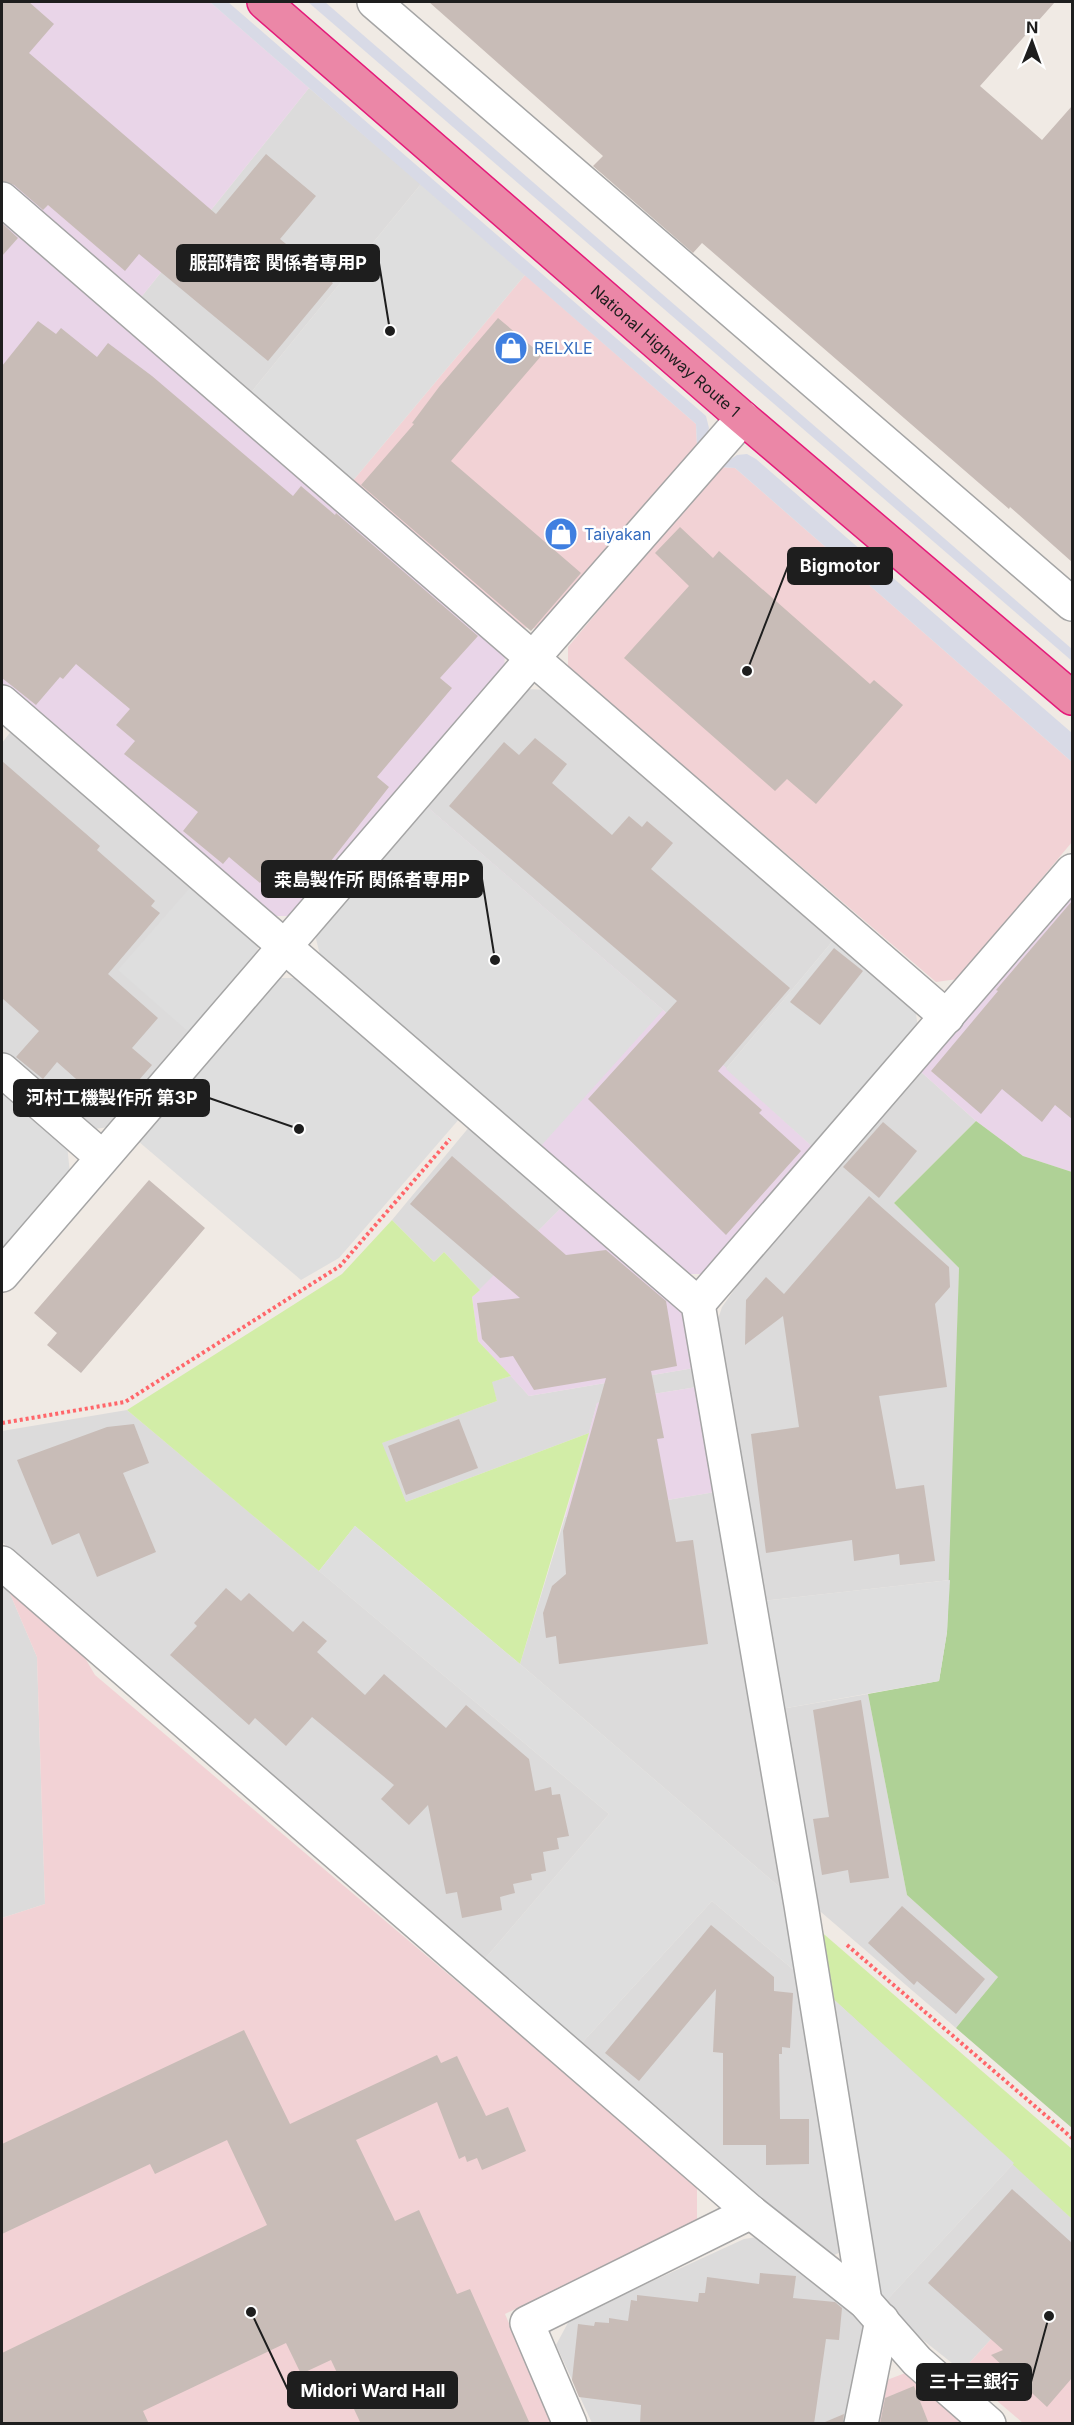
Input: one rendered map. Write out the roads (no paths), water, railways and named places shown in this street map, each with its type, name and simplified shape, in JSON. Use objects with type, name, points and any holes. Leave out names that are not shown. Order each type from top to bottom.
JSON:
[{"type":"highway","name":"National Highway Route 1","points":[[264,2],[743,418],[1072,698]]},
{"type":"street","points":[[374,2],[1072,604]]},
{"type":"street","points":[[2,199],[947,1017]]},
{"type":"street","points":[[2,1275],[532,659],[743,418]]},
{"type":"street","points":[[2,702],[698,1304],[873,2311],[861,2424]]},
{"type":"street","points":[[698,1304],[1072,871]]},
{"type":"street","points":[[2,1070],[102,1157]]},
{"type":"street","points":[[2,1563],[751,2212],[873,2311],[917,2361],[989,2424]]},
{"type":"street","points":[[570,2424],[527,2322],[751,2212]]},
{"type":"place","name":"服部精密 関係者専用P","points":[[390,331]]},
{"type":"place","name":"RELXLE","points":[[511,348]]},
{"type":"place","name":"Taiyakan","points":[[561,534]]},
{"type":"place","name":"Bigmotor","points":[[747,671]]},
{"type":"place","name":"桒島製作所 関係者専用P","points":[[495,960]]},
{"type":"place","name":"河村工機製作所 第3P","points":[[299,1129]]},
{"type":"place","name":"Midori Ward Hall","points":[[251,2312]]},
{"type":"place","name":"三十三銀行","points":[[1049,2316]]}]
